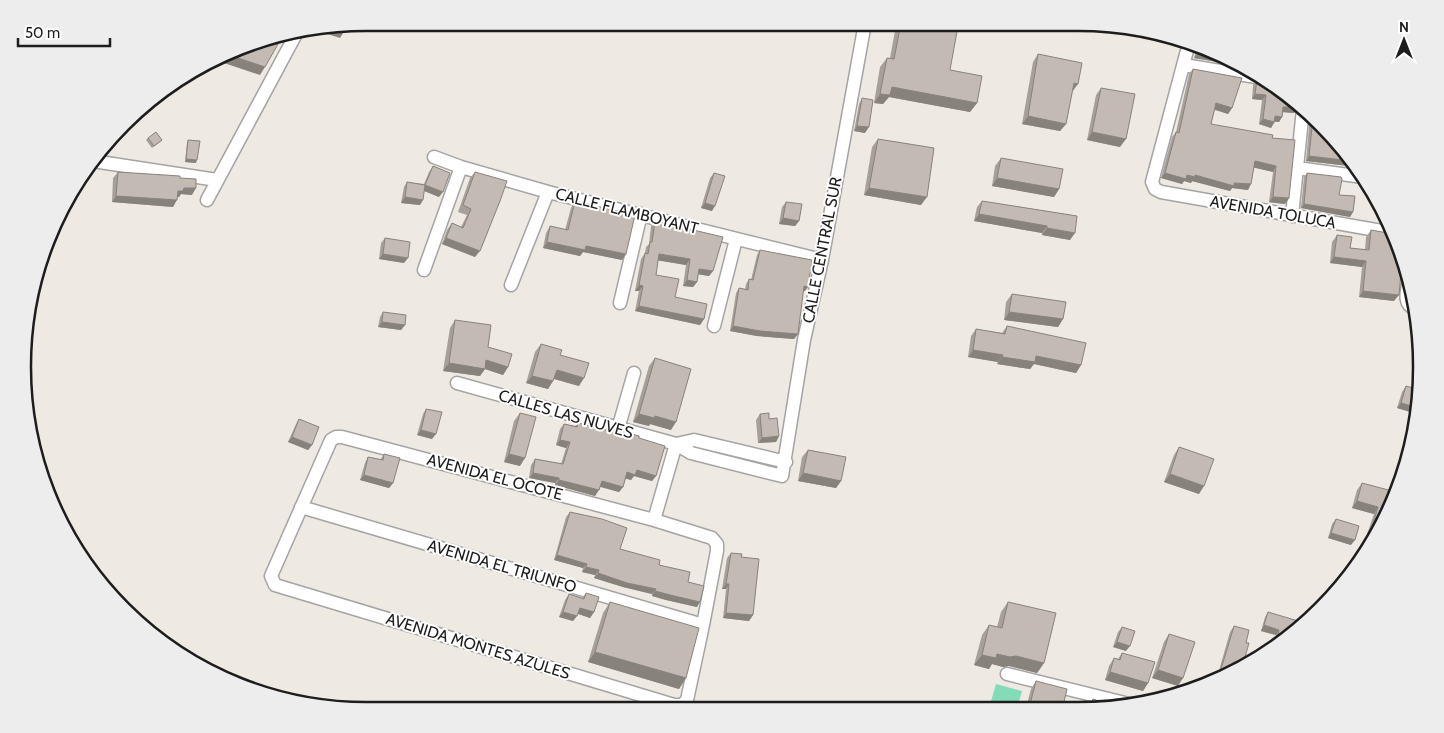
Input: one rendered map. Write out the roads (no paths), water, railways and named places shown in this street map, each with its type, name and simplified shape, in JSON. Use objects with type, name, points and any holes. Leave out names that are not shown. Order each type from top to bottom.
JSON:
[{"type":"street","name":"CALLE CENTRAL SUR","points":[[782,476],[786,462],[804,340],[822,260],[864,31]]},
{"type":"street","points":[[207,200],[293,40]]},
{"type":"street","points":[[1187,50],[1184,65],[1243,75]]},
{"type":"street","name":"AVENIDA TOLUCA","points":[[1184,65],[1152,182],[1155,190],[1384,231]]},
{"type":"street","points":[[1292,216],[1302,117]]},
{"type":"street","name":"CALLE FLAMBOYANT","points":[[434,157],[461,167],[548,192],[822,260]]},
{"type":"street","points":[[101,162],[217,180]]},
{"type":"street","points":[[424,270],[461,167]]},
{"type":"street","points":[[1297,168],[1353,176]]},
{"type":"street","points":[[511,285],[548,192]]},
{"type":"street","points":[[620,303],[641,214]]},
{"type":"street","points":[[714,326],[736,239]]},
{"type":"street","points":[[618,429],[634,373]]},
{"type":"street","name":"CALLES LAS NUVES","points":[[457,383],[676,444],[691,453],[782,476]]},
{"type":"street","name":"AVENIDA EL OCOTE","points":[[301,507],[331,440],[336,437],[342,437],[654,520],[712,538],[716,544],[703,625]]},
{"type":"street","name":"CALLES LAS NUVES","points":[[676,444],[694,440],[786,462]]},
{"type":"street","points":[[654,520],[676,444]]},
{"type":"street","name":"AVENIDA MONTES AZULES","points":[[301,507],[271,576],[275,585],[664,702]]},
{"type":"street","name":"AVENIDA EL TRIUNFO","points":[[301,507],[703,625]]},
{"type":"street","name":"AVENIDA MONTES AZULES","points":[[685,702],[703,625]]},
{"type":"street","points":[[1007,674],[1112,700]]}]
